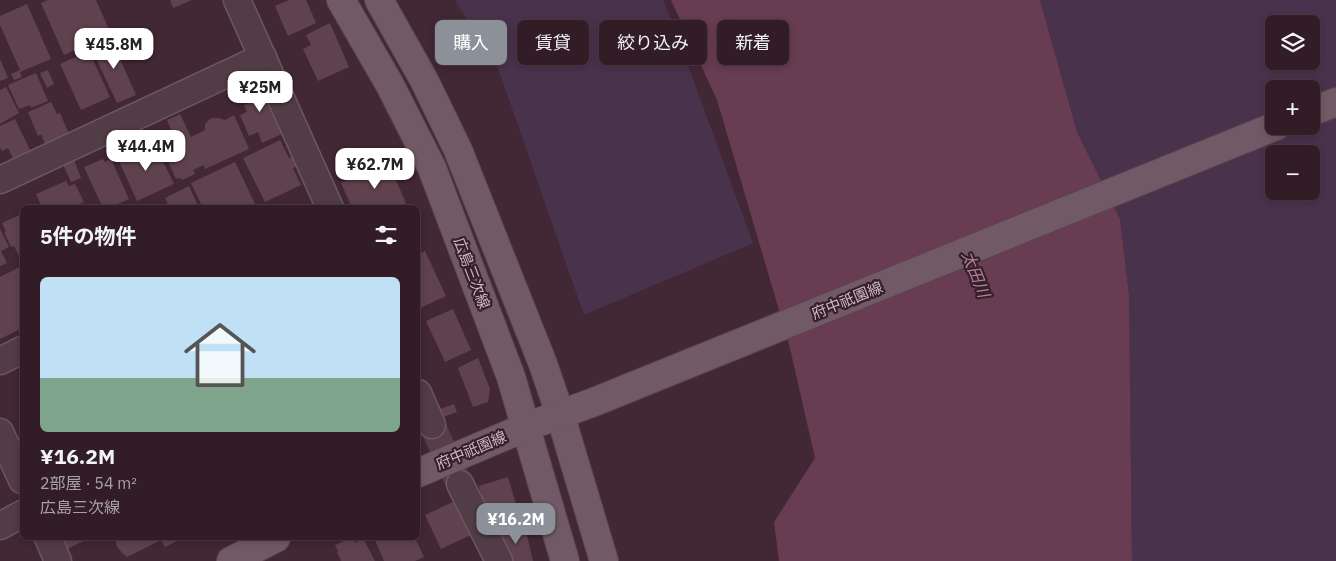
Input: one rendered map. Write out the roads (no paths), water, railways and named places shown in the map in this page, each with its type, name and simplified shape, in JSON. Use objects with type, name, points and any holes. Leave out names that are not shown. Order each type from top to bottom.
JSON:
[{"type":"main road","name":"広島三次線","points":[[340,0],[390,85],[432,168],[511,377],[565,561]]},
{"type":"main road","points":[[379,0],[424,80],[458,150],[543,364],[604,561]]},
{"type":"main road","points":[[1320,108],[1336,102]]},
{"type":"main road","name":"府中祇園線","points":[[420,472],[526,427],[594,402],[1265,130]]},
{"type":"main road","points":[[231,561],[272,540]]},
{"type":"street","points":[[237,0],[326,205]]},
{"type":"street","points":[[0,180],[263,57]]},
{"type":"street","points":[[0,360],[20,351]]},
{"type":"street","points":[[420,398],[432,425]]},
{"type":"street","points":[[11,443],[20,473]]},
{"type":"street","points":[[460,484],[499,561]]},
{"type":"street","points":[[0,526],[20,515]]},
{"type":"street","points":[[49,540],[58,561]]},
{"type":"water","name":"太田川","points":[[671,0],[1040,0],[1077,132],[1120,219],[1129,295],[1132,561],[779,561],[774,522],[815,458],[789,344],[717,100],[701,65],[707,65],[707,20],[680,20]]},
{"type":"tunnel","points":[[432,425],[458,481]]}]
